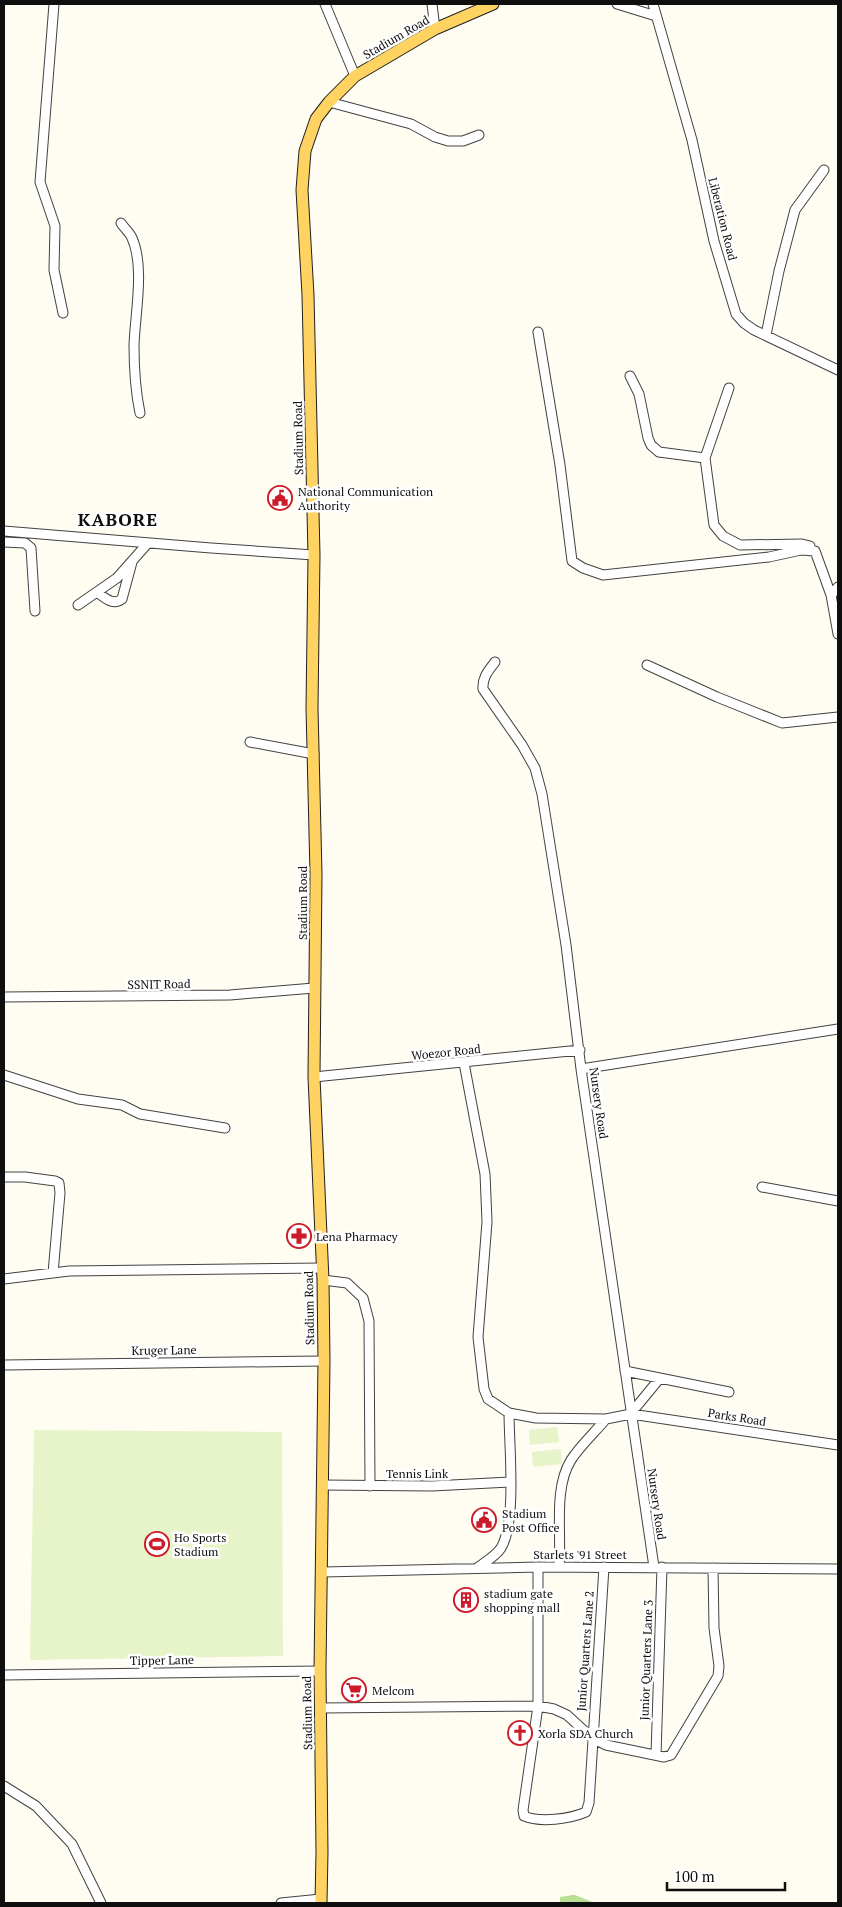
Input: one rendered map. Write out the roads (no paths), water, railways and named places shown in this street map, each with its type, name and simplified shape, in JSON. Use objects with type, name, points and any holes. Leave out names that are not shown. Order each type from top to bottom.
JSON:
[{"type":"main road","name":"Stadium Road","points":[[321,1901],[320,1670],[324,1361],[314,1077],[316,874],[314,555],[308,295],[302,190],[305,152],[316,119],[328,102],[355,76],[435,29],[493,4]]},
{"type":"street","points":[[54,4],[40,182],[54,226],[54,270],[62,313]]},
{"type":"street","points":[[325,4],[355,76]]},
{"type":"street","points":[[432,4],[435,29]]},
{"type":"street","points":[[617,4],[656,16]]},
{"type":"street","name":"Liberation Road","points":[[653,4],[692,140],[714,241],[736,314],[744,323],[766,336],[838,370]]},
{"type":"street","points":[[328,102],[411,124],[435,137],[448,141],[463,141],[478,135]]},
{"type":"street","points":[[766,336],[779,270],[795,210],[824,170]]},
{"type":"street","points":[[121,223],[132,238],[138,260],[138,307],[134,344],[134,383],[140,413]]},
{"type":"street","points":[[538,332],[560,465],[572,561],[583,568],[603,575],[769,557],[801,550],[815,551]]},
{"type":"street","points":[[630,376],[639,394],[651,446],[660,452],[705,458]]},
{"type":"street","points":[[729,388],[705,458],[714,525],[723,536],[740,545],[802,544],[810,546],[815,551],[832,595],[838,634]]},
{"type":"street","points":[[4,531],[314,555]]},
{"type":"street","points":[[4,542],[25,543],[31,548],[35,611]]},
{"type":"street","points":[[78,605],[117,578],[148,543]]},
{"type":"street","points":[[98,592],[112,602],[122,600],[133,560]]},
{"type":"street","points":[[832,595],[838,588]]},
{"type":"street","name":"Nursery Road","points":[[495,662],[485,676],[483,690],[522,745],[535,768],[542,794],[566,945],[581,1068],[631,1412],[658,1567]]},
{"type":"street","points":[[647,664],[717,697],[782,723],[838,717]]},
{"type":"street","points":[[250,742],[314,754]]},
{"type":"street","name":"SSNIT Road","points":[[4,998],[230,995],[314,988]]},
{"type":"street","points":[[581,1068],[838,1029]]},
{"type":"street","name":"Woezor Road","points":[[314,1077],[580,1050]]},
{"type":"street","points":[[464,1063],[485,1174],[487,1222],[478,1337],[484,1389],[488,1399],[509,1413],[536,1418],[606,1419],[631,1412],[660,1378]]},
{"type":"street","points":[[4,1075],[78,1100],[122,1105],[140,1114],[225,1128]]},
{"type":"street","points":[[4,1177],[25,1177],[59,1183],[60,1193],[53,1273]]},
{"type":"street","points":[[762,1187],[838,1201]]},
{"type":"street","points":[[4,1279],[69,1271],[322,1274],[347,1283],[362,1298],[369,1321],[370,1486]]},
{"type":"street","name":"Kruger Lane","points":[[4,1365],[324,1361]]},
{"type":"street","points":[[625,1371],[729,1392]]},
{"type":"street","name":"Parks Road","points":[[631,1412],[838,1445]]},
{"type":"street","points":[[477,1568],[496,1553],[504,1541],[508,1527],[511,1482],[509,1413]]},
{"type":"street","points":[[559,1567],[561,1549],[559,1492],[564,1474],[571,1460],[606,1419]]},
{"type":"street","name":"Tennis Link","points":[[322,1485],[469,1485],[511,1482]]},
{"type":"street","points":[[538,1567],[538,1706]]},
{"type":"street","name":"Starlets '91 Street","points":[[322,1572],[538,1567],[838,1569]]},
{"type":"street","name":"Junior Quarters Lane 2","points":[[538,1706],[523,1810],[524,1816],[544,1820],[580,1815],[586,1812],[590,1790],[604,1567]]},
{"type":"street","name":"Junior Quarters Lane 3","points":[[656,1755],[658,1567]]},
{"type":"street","points":[[320,1708],[538,1706],[554,1709],[567,1715],[592,1738],[606,1744],[664,1757],[671,1755],[718,1676],[719,1666],[714,1628],[713,1568]]},
{"type":"street","name":"Tipper Lane","points":[[4,1675],[320,1670]]},
{"type":"street","points":[[4,1786],[36,1806],[72,1844],[101,1903]]},
{"type":"street","points":[[281,1903],[321,1901]]},
{"type":"place","name":"National Communication Authority","points":[[280,498]]},
{"type":"place","name":"Lena Pharmacy","points":[[299,1236]]},
{"type":"place","name":"Stadium Post Office","points":[[484,1520]]},
{"type":"place","name":"Ho Sports Stadium","points":[[157,1544]]},
{"type":"place","name":"stadium gate shopping mall","points":[[466,1600]]},
{"type":"place","name":"Melcom","points":[[354,1690]]},
{"type":"place","name":"Xorla SDA Church","points":[[520,1733]]},
{"type":"district","name":"KABORE","points":[[118,519]]}]
